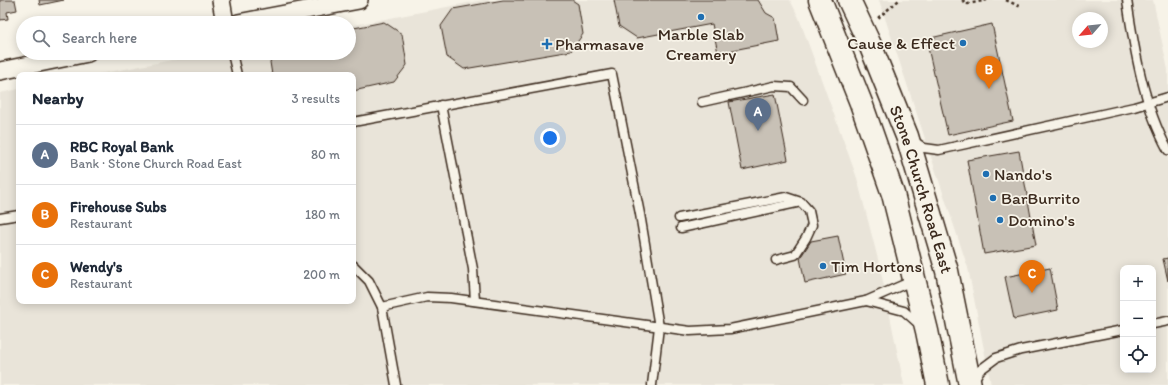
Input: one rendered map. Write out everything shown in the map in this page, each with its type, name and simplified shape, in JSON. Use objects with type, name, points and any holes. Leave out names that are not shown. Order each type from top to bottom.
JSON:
[{"type":"main road","name":"Stone Church Road East","points":[[820,0],[861,103],[893,194],[927,332],[938,385]]},
{"type":"main road","name":"Stone Church Road East","points":[[849,0],[907,136],[947,270],[970,385]]},
{"type":"main road","points":[[914,280],[937,296],[958,326]]},
{"type":"street","points":[[221,0],[224,16]]},
{"type":"street","points":[[275,16],[359,0]]},
{"type":"street","points":[[0,71],[54,60]]},
{"type":"lane","points":[[1128,0],[1148,104],[1158,131],[1168,150]]},
{"type":"lane","points":[[234,60],[236,72]]},
{"type":"lane","points":[[356,121],[612,74],[640,214],[659,326],[652,385]]},
{"type":"lane","points":[[702,102],[774,86],[791,87],[803,100]]},
{"type":"lane","points":[[907,136],[924,148],[939,150],[1148,104],[1168,97]]},
{"type":"lane","points":[[441,105],[473,269],[475,301]]},
{"type":"lane","points":[[679,218],[786,197],[801,202],[809,211],[812,225],[806,238],[795,254],[776,260]]},
{"type":"lane","points":[[681,228],[801,202]]},
{"type":"lane","points":[[0,218],[16,215]]},
{"type":"lane","points":[[356,268],[369,280],[382,307],[396,385]]},
{"type":"lane","points":[[382,307],[427,297],[475,301],[690,331],[730,329],[866,302],[914,280]]},
{"type":"lane","points":[[866,302],[904,311],[927,332]]},
{"type":"lane","points":[[1156,323],[1168,321]]},
{"type":"lane","points":[[970,385],[980,370],[996,358],[1021,350],[1120,331]]},
{"type":"path","points":[[863,30],[899,0]]},
{"type":"path","points":[[962,0],[968,4],[987,0]]},
{"type":"path","points":[[1006,0],[1021,7]]},
{"type":"shaded area","points":[[483,0],[790,0],[799,18],[857,178],[880,267],[904,385],[0,385],[0,93],[16,90],[16,304],[356,304],[356,72],[110,72],[172,60],[356,60],[356,25]]},
{"type":"shaded area","points":[[879,0],[1153,0],[1168,70],[1168,385],[991,385],[968,268]]},
{"type":"building","points":[[0,0],[15,0],[17,10],[7,12],[8,19],[0,20]]},
{"type":"building","points":[[39,0],[64,0],[40,5]]},
{"type":"building","points":[[503,0],[572,0],[578,4],[583,34],[571,51],[464,69],[447,57],[441,26],[453,9]]},
{"type":"building","points":[[614,0],[758,0],[766,13],[775,18],[779,41],[718,53],[712,24],[637,38],[619,26]]},
{"type":"building","points":[[384,22],[402,34],[407,65],[394,82],[356,90],[356,72],[272,72],[271,60],[356,60],[356,28]]},
{"type":"building","points":[[992,24],[1013,121],[948,135],[926,39]]},
{"type":"building","points":[[775,94],[788,160],[742,170],[729,102]]},
{"type":"building","points":[[1019,151],[1036,245],[984,254],[967,160]]},
{"type":"building","name":"Tim Hortons","points":[[838,236],[846,274],[805,283],[800,258],[811,241]]},
{"type":"building","points":[[1168,258],[1168,281],[1163,259]]},
{"type":"building","points":[[1050,268],[1058,310],[1014,319],[1005,277]]},
{"type":"place","name":"Marble Slab Creamery","points":[[701,17]]},
{"type":"place","name":"Cause & Effect","points":[[963,43]]},
{"type":"place","name":"Pharmasave","points":[[547,44]]},
{"type":"place","name":"Firehouse Subs","points":[[989,89]]},
{"type":"place","name":"RBC Royal Bank","points":[[758,131]]},
{"type":"place","name":"Nando's","points":[[986,174]]},
{"type":"place","name":"BarBurrito","points":[[993,198]]},
{"type":"place","name":"Domino's","points":[[1000,220]]},
{"type":"place","name":"Tim Hortons","points":[[823,266]]},
{"type":"place","name":"Wendy's","points":[[1032,293]]}]
